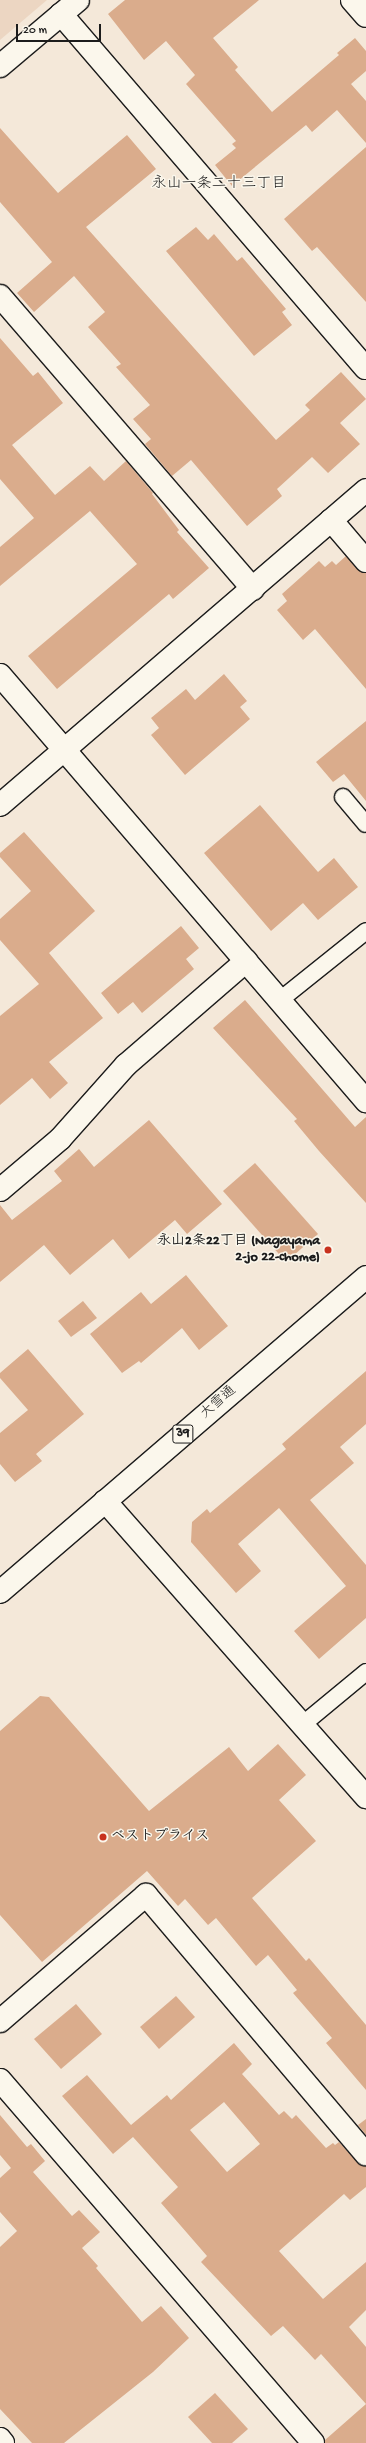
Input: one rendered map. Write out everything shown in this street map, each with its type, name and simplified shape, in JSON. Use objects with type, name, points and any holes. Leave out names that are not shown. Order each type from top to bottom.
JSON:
[{"type":"main road","points":[[0,66],[78,0]]},
{"type":"main road","points":[[352,0],[366,16]]},
{"type":"main road","points":[[61,14],[366,368]]},
{"type":"main road","points":[[0,296],[253,588]]},
{"type":"main road","points":[[0,806],[366,490]]},
{"type":"main road","points":[[331,520],[366,561]]},
{"type":"main road","points":[[0,675],[366,1101]]},
{"type":"main road","points":[[0,1190],[60,1139],[126,1065],[246,961]]},
{"type":"main road","name":"大雪通","points":[[0,1592],[366,1277]]},
{"type":"main road","points":[[105,1501],[366,1797]]},
{"type":"main road","points":[[0,2021],[146,1895],[366,2154]]},
{"type":"main road","points":[[0,2080],[313,2443]]},
{"type":"main road","points":[[0,2439],[3,2443]]},
{"type":"lane","points":[[343,797],[366,824]]},
{"type":"lane","points":[[280,1000],[366,931]]},
{"type":"lane","points":[[302,1725],[366,1672]]},
{"type":"shaded area","points":[[0,0],[47,0],[0,40]]},
{"type":"building","points":[[125,0],[259,0],[213,38],[238,67],[235,70],[272,112],[339,55],[337,53],[355,38],[366,51],[366,71],[351,84],[366,101],[366,143],[337,110],[312,132],[306,125],[232,186],[215,165],[236,148],[232,144],[236,141],[186,84],[195,75],[166,41],[144,60],[108,14]]},
{"type":"building","points":[[0,128],[58,193],[127,135],[156,169],[86,227],[276,440],[310,410],[305,405],[341,372],[366,399],[340,423],[360,444],[328,473],[312,457],[277,489],[282,496],[247,526],[191,460],[172,476],[145,444],[151,439],[133,419],[150,405],[116,367],[121,364],[88,327],[105,312],[74,276],[34,312],[17,293],[52,262],[0,202]]},
{"type":"building","points":[[366,147],[366,302],[317,247],[312,251],[284,219]]},
{"type":"building","points":[[196,227],[208,240],[214,234],[237,261],[242,257],[286,309],[282,312],[292,325],[254,356],[166,251]]},
{"type":"building","points":[[0,338],[33,376],[38,372],[63,403],[12,445],[55,495],[90,466],[104,481],[126,461],[153,493],[152,494],[179,530],[177,532],[209,568],[173,599],[169,594],[57,689],[28,656],[137,564],[90,511],[0,586],[0,547],[34,518],[0,479]]},
{"type":"building","points":[[346,556],[357,569],[366,573],[366,689],[315,629],[303,640],[277,610],[287,601],[282,594],[319,561],[325,567],[332,561],[336,565]]},
{"type":"building","points":[[224,674],[247,701],[240,707],[250,719],[185,775],[151,735],[159,728],[151,718],[186,689],[195,700]]},
{"type":"building","points":[[366,721],[366,801],[344,774],[333,782],[316,762]]},
{"type":"building","points":[[260,805],[318,872],[334,858],[358,887],[318,920],[303,903],[271,931],[204,853]]},
{"type":"building","points":[[24,832],[95,911],[49,953],[103,1018],[49,1062],[68,1083],[50,1099],[32,1078],[0,1105],[0,1016],[39,984],[0,940],[0,919],[31,891],[0,857],[0,853]]},
{"type":"building","points":[[181,926],[199,948],[186,959],[194,969],[142,1013],[133,1002],[118,1014],[101,993]]},
{"type":"building","points":[[245,1000],[355,1127],[366,1117],[366,1203],[294,1121],[297,1119],[213,1028]]},
{"type":"building","points":[[149,1120],[222,1204],[187,1234],[175,1220],[129,1259],[113,1239],[70,1275],[44,1245],[0,1282],[0,1205],[12,1220],[62,1181],[54,1171],[79,1149],[94,1167]]},
{"type":"building","points":[[255,1163],[318,1234],[286,1262],[223,1191]]},
{"type":"building","points":[[186,1275],[228,1326],[199,1350],[182,1328],[141,1363],[139,1361],[122,1373],[90,1334],[141,1292],[151,1304]]},
{"type":"building","points":[[83,1301],[97,1318],[71,1337],[58,1321]]},
{"type":"building","points":[[28,1349],[84,1414],[36,1454],[42,1461],[15,1482],[0,1464],[0,1433],[28,1410],[0,1378],[0,1373]]},
{"type":"building","points":[[366,1371],[366,1424],[340,1447],[354,1463],[310,1500],[366,1565],[366,1618],[319,1659],[294,1631],[346,1586],[279,1508],[238,1544],[261,1571],[236,1593],[191,1542],[192,1522],[207,1509],[210,1513],[286,1449],[282,1444]]},
{"type":"building","name":"ベストプライス","points":[[40,1696],[49,1697],[149,1811],[229,1747],[248,1771],[278,1744],[306,1775],[279,1800],[316,1841],[252,1898],[306,1961],[309,1958],[366,2025],[366,2090],[326,2043],[332,2038],[293,1993],[297,1990],[268,1955],[256,1966],[216,1918],[208,1925],[185,1899],[178,1906],[147,1871],[42,1962],[0,1915],[0,1731]]},
{"type":"building","points":[[176,1996],[195,2017],[159,2049],[140,2027]]},
{"type":"building","points":[[76,2004],[102,2034],[61,2069],[34,2039]]},
{"type":"building","points":[[234,2043],[252,2064],[242,2074],[279,2115],[284,2111],[292,2119],[296,2115],[326,2148],[333,2143],[335,2145],[339,2142],[357,2162],[366,2166],[366,2187],[350,2200],[344,2194],[279,2251],[323,2299],[366,2262],[366,2310],[349,2327],[366,2347],[366,2404],[321,2354],[315,2360],[283,2326],[271,2336],[201,2262],[207,2256],[161,2203],[178,2187],[133,2137],[113,2154],[62,2096],[87,2075],[131,2125],[167,2095],[171,2100]],"holes":[[[224,2102],[260,2144],[227,2172],[190,2130]]]},
{"type":"building","points":[[0,2115],[27,2147],[31,2144],[45,2161],[33,2172],[72,2216],[79,2210],[100,2232],[82,2248],[98,2266],[96,2268],[142,2322],[161,2306],[189,2338],[153,2372],[64,2443],[32,2443],[0,2409],[0,2247],[17,2231],[0,2212],[0,2178],[11,2168],[0,2155]]},
{"type":"building","points":[[366,2119],[366,2135],[358,2125]]},
{"type":"building","points":[[215,2393],[248,2429],[232,2443],[212,2443],[188,2417]]},
{"type":"building","points":[[366,2404],[366,2443],[325,2443],[325,2440]]},
{"type":"place","name":"永山2条22丁目 (Nagayama 2-jo 22-chome)","points":[[328,1250]]},
{"type":"place","name":"ベストプライス","points":[[103,1837]]},
{"type":"district","name":"永山一条二十三丁目","points":[[219,185]]}]
